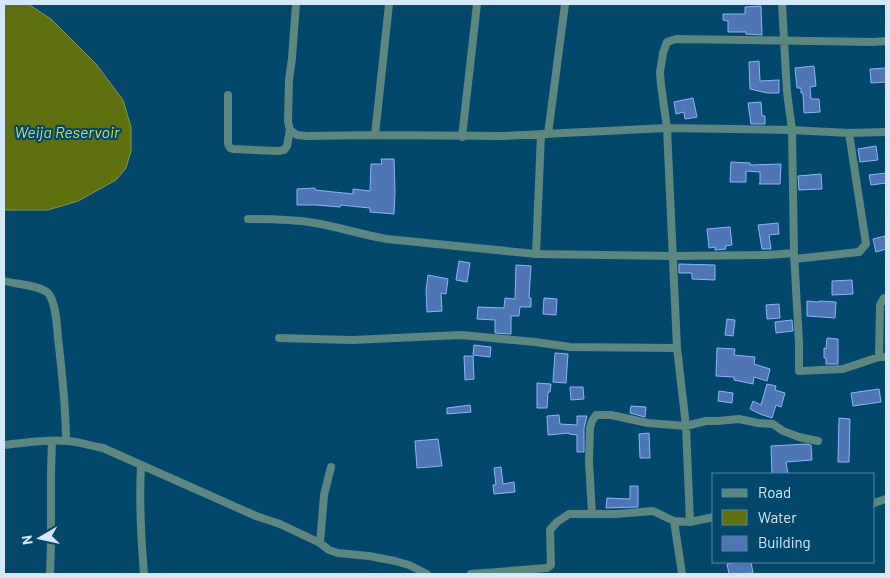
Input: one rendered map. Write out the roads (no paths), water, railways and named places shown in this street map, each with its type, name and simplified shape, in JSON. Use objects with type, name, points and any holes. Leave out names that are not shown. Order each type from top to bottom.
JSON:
[{"type":"street","points":[[228,95],[228,144],[230,148],[284,150],[287,146],[290,130],[288,122],[289,80],[296,4]]},
{"type":"street","points":[[374,135],[389,4]]},
{"type":"street","points":[[462,137],[477,4]]},
{"type":"street","points":[[536,254],[544,134],[564,4]]},
{"type":"street","points":[[782,4],[787,92],[792,130],[794,256],[799,371],[843,369],[883,357],[880,306],[884,298],[886,298]]},
{"type":"street","points":[[690,522],[686,426],[678,348],[667,128],[660,72],[666,42],[676,39],[785,42],[886,41]]},
{"type":"street","points":[[290,130],[297,135],[307,136],[462,137],[667,128],[849,133],[886,132]]},
{"type":"street","points":[[248,218],[299,221],[331,226],[387,239],[536,254],[794,256],[859,252],[866,244],[849,133]]},
{"type":"street","points":[[4,281],[40,288],[48,293],[52,301],[56,317],[63,374],[66,441]]},
{"type":"street","points":[[279,338],[352,340],[461,335],[570,347],[678,348]]},
{"type":"street","points":[[592,514],[589,462],[590,428],[596,415],[612,415],[648,424],[686,426],[706,420],[739,419],[773,424],[799,437],[818,441]]},
{"type":"street","points":[[50,574],[50,471],[52,441]]},
{"type":"street","points":[[4,445],[66,441],[103,448],[256,516],[280,524],[320,543],[329,550],[395,561],[427,574]]},
{"type":"street","points":[[141,466],[139,493],[144,574]]},
{"type":"street","points":[[320,543],[324,494],[331,466]]},
{"type":"street","points":[[471,574],[547,568],[550,565],[550,530],[557,522],[569,514],[616,514],[653,511],[674,521],[690,522],[712,517]]},
{"type":"street","points":[[674,521],[682,574]]},
{"type":"water","name":"Weija Reservoir","points":[[4,4],[28,4],[51,19],[96,64],[123,100],[131,127],[131,151],[126,168],[116,180],[78,201],[48,210],[4,210]]}]
